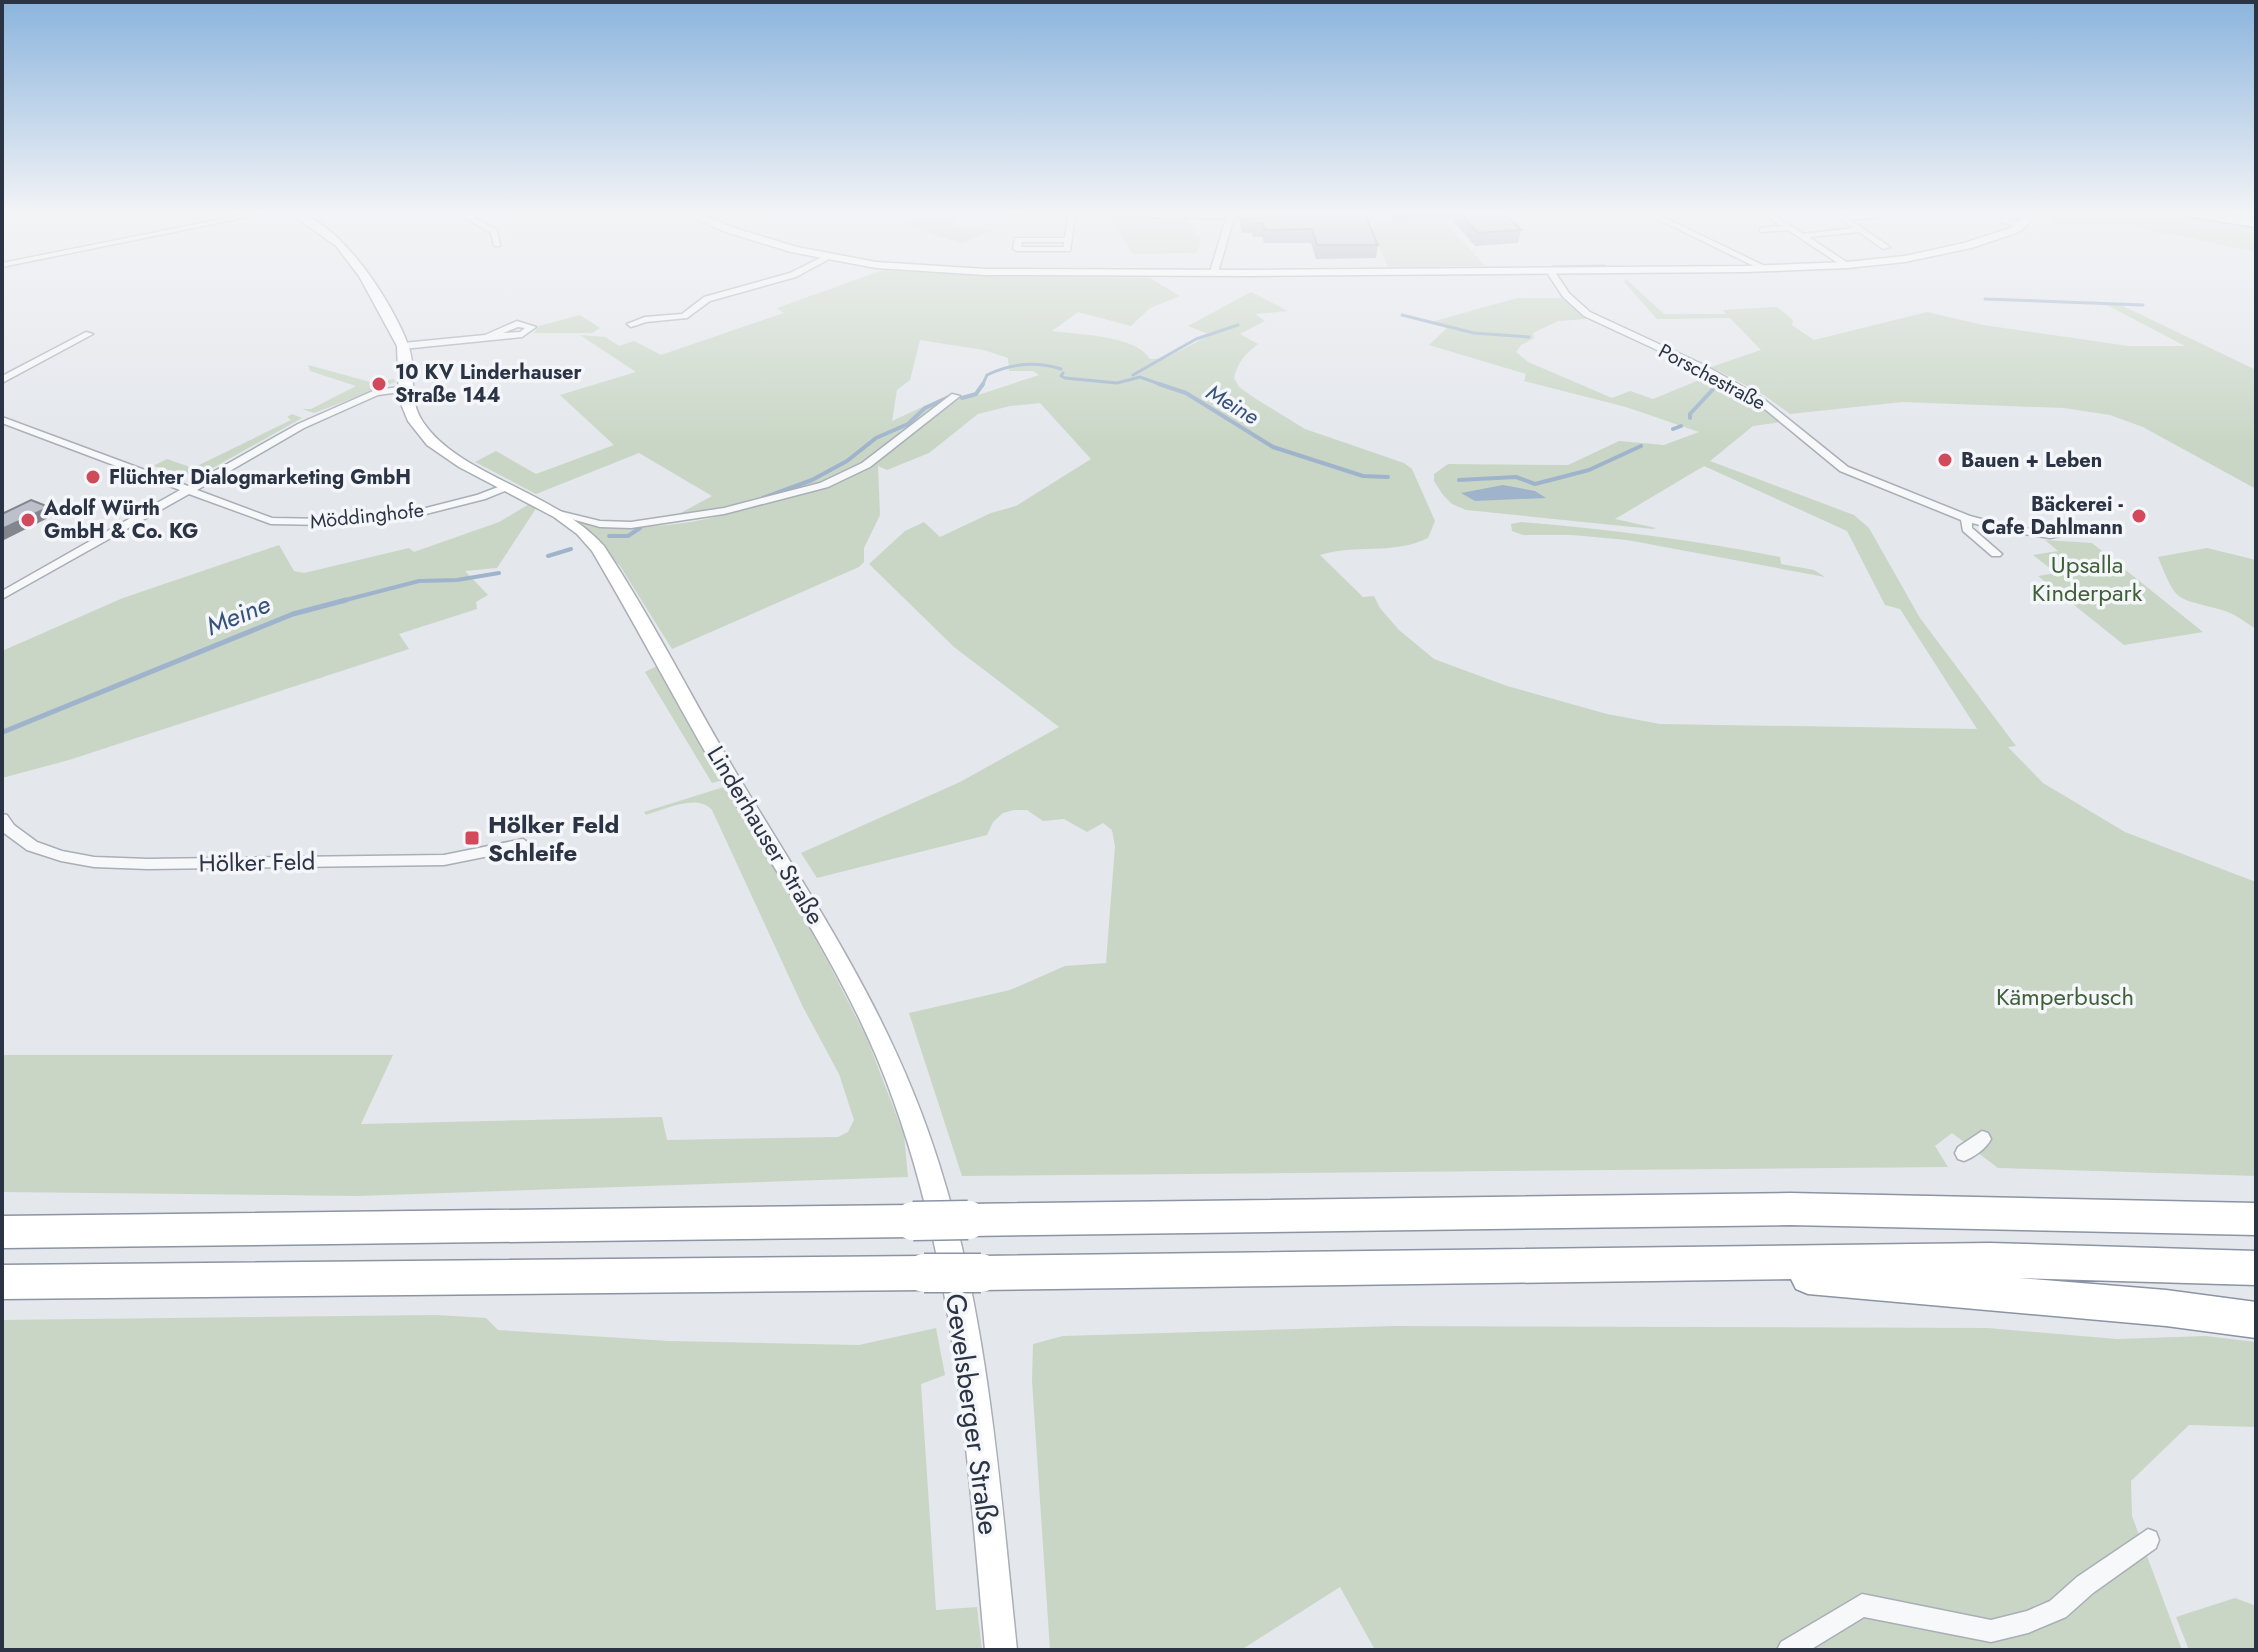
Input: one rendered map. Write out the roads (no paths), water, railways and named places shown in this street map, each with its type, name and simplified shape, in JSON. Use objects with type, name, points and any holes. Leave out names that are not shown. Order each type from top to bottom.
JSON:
[{"type":"highway","points":[[2,1232],[1790,1209],[2020,1211],[2256,1219]]},
{"type":"highway","points":[[2,1282],[1990,1260],[2256,1268]]},
{"type":"highway","points":[[1685,1264],[1955,1292],[2065,1298],[2256,1320]]},
{"type":"main road","name":"Linderhauser Straße","points":[[372,290],[403,346],[404,389],[410,411],[432,442],[464,464],[559,514],[582,531],[598,549],[838,956],[881,1041],[907,1103],[930,1180]]},
{"type":"main road","name":"Gevelsberger Straße","points":[[930,1180],[950,1256],[969,1367],[1001,1650]]},
{"type":"street","points":[[631,324],[684,316],[707,299],[739,290]]},
{"type":"street","name":"Porschestraße","points":[[1563,290],[1587,314],[1701,367],[1758,399],[1844,469],[1966,518],[2004,528],[2050,535],[2080,529]]},
{"type":"street","points":[[2,380],[89,334]]},
{"type":"street","points":[[403,346],[488,337]]},
{"type":"street","points":[[2,596],[327,413],[376,393],[404,389]]},
{"type":"street","name":"Linderhauser Straße","points":[[559,514],[614,526],[642,524],[724,511],[824,485],[866,465],[936,414],[955,396]]},
{"type":"street","name":"Möddinghofe","points":[[2,420],[271,521],[314,525],[443,508],[506,487]]},
{"type":"street","points":[[1966,518],[1967,529],[1996,554]]},
{"type":"street","name":"Hölker Feld","points":[[2,819],[9,829],[32,846],[61,856],[94,862],[444,860],[523,844]]},
{"type":"street","points":[[1964,1153],[1982,1139]]},
{"type":"street","points":[[1789,1650],[1862,1605],[1991,1631],[2028,1622],[2058,1609],[2085,1585],[2148,1540]]},
{"type":"water","points":[[1503,485],[1535,491],[1546,498],[1475,501],[1461,493]]},
{"type":"waterway","name":"Meine","points":[[1985,299],[2143,305]]},
{"type":"waterway","points":[[1402,315],[1474,333],[1529,337]]},
{"type":"waterway","points":[[1133,375],[1196,339],[1238,325]]},
{"type":"waterway","name":"Meine","points":[[983,384],[987,375],[1014,366],[1033,364],[1061,369]]},
{"type":"waterway","name":"Meine","points":[[1063,373],[1061,376],[1065,378],[1117,383],[1140,377],[1165,386]]},
{"type":"waterway","name":"Meine","points":[[962,398],[976,394],[983,384]]},
{"type":"waterway","name":"Meine","points":[[1159,384],[1165,386]]},
{"type":"waterway","name":"Meine","points":[[1165,386],[1186,393],[1273,447],[1363,476],[1388,477]]},
{"type":"waterway","name":"Meine","points":[[1690,418],[1690,414],[1716,386]]},
{"type":"waterway","name":"Meine","points":[[763,498],[812,480],[847,461],[876,438],[908,424],[925,408],[949,397]]},
{"type":"waterway","name":"Meine","points":[[1673,429],[1681,426]]},
{"type":"waterway","name":"Meine","points":[[1459,480],[1516,477],[1535,484],[1589,470],[1641,446]]},
{"type":"waterway","name":"Meine","points":[[609,536],[628,536],[640,528]]},
{"type":"waterway","name":"Meine","points":[[548,556],[571,549]]},
{"type":"waterway","name":"Meine","points":[[338,602],[419,581],[457,580],[499,573]]},
{"type":"waterway","name":"Meine","points":[[3,732],[293,614],[346,600]]},
{"type":"place","name":"10 KV Linderhauser Straße 144","points":[[379,384]]},
{"type":"place","name":"Bauen + Leben","points":[[1945,460]]},
{"type":"place","name":"Flüchter Dialogmarketing GmbH","points":[[93,477]]},
{"type":"place","name":"Bäckerei - Cafe Dahlmann","points":[[2139,516]]},
{"type":"place","name":"Adolf Würth GmbH & Co. KG","points":[[28,520]]},
{"type":"place","name":"Hölker Feld Schleife","points":[[472,838]]},
{"type":"park label","name":"Upsalla Kinderpark","points":[[2087,578]]},
{"type":"park label","name":"Kämperbusch","points":[[2065,996]]}]
